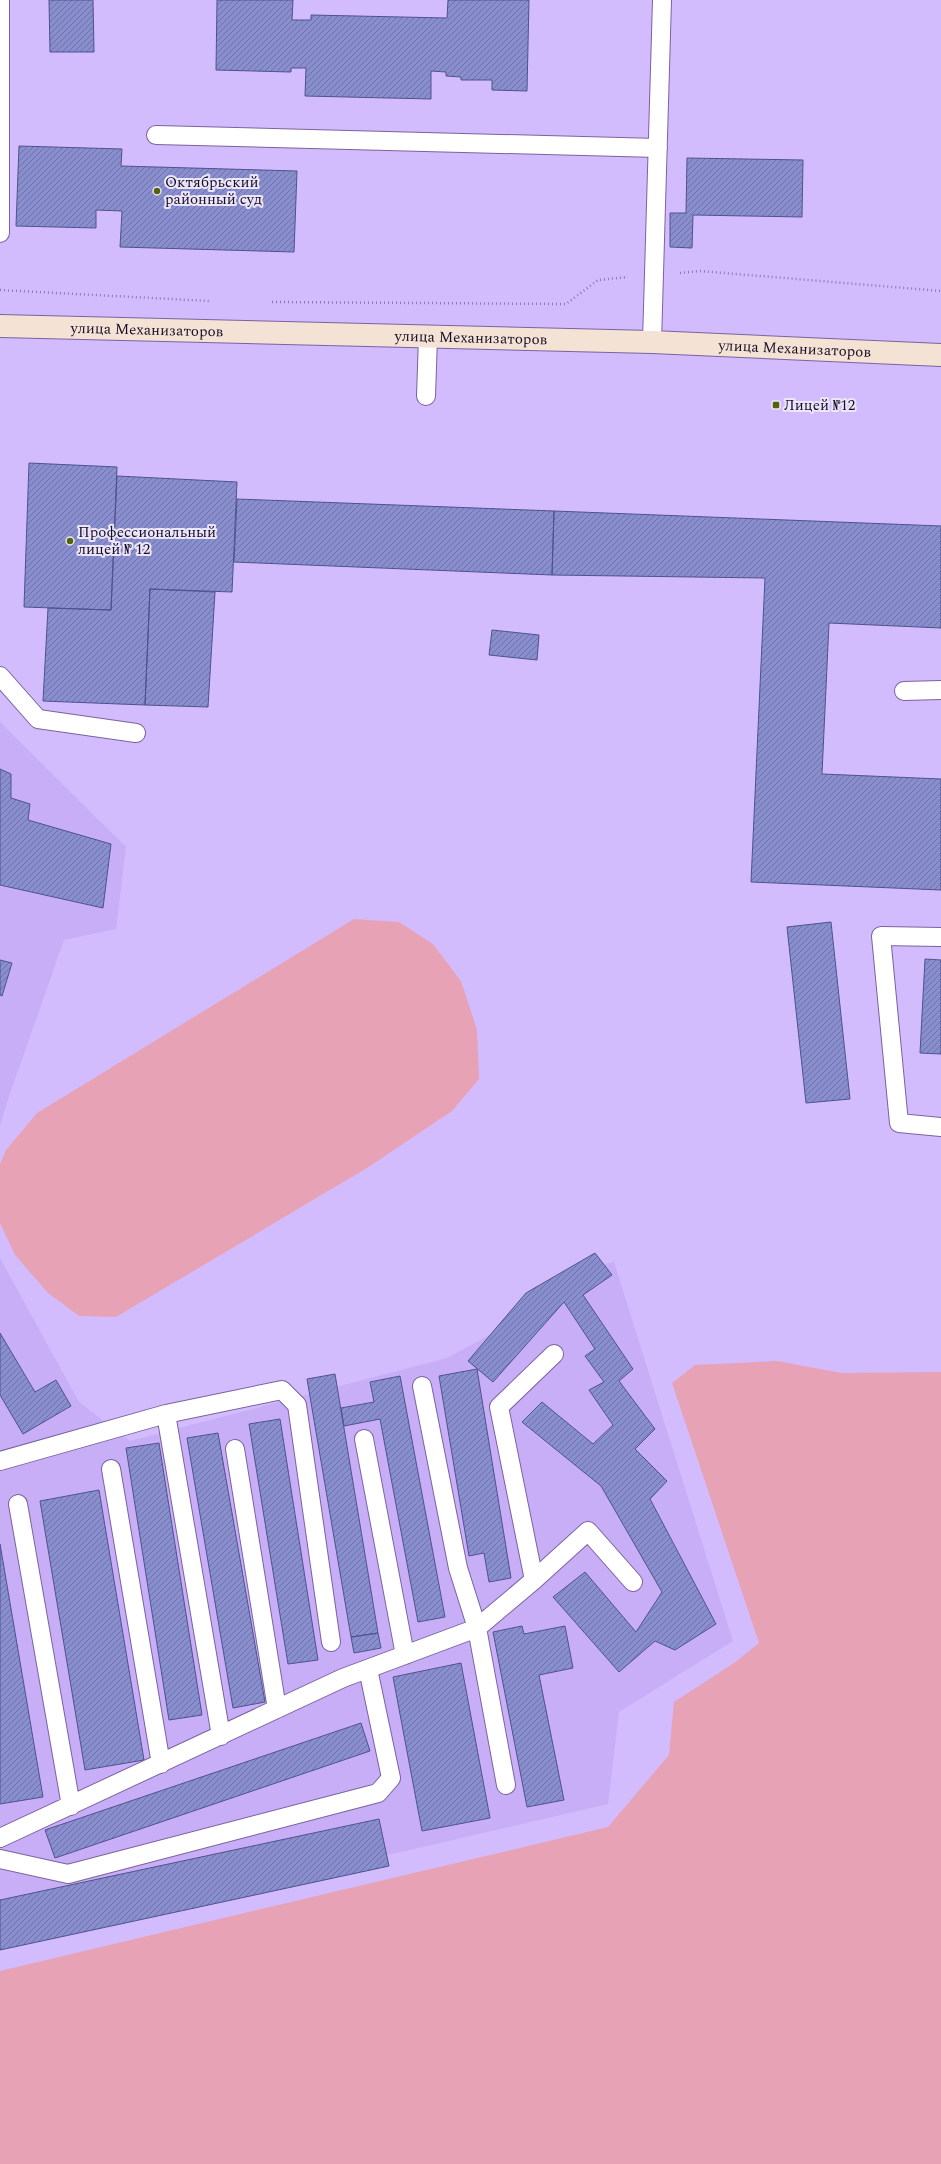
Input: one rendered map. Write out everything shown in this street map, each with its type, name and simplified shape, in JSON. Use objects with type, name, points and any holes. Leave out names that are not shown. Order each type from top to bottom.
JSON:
[{"type":"main road","name":"улица Механизаторов","points":[[0,326],[652,342],[941,355]]},
{"type":"lane","points":[[0,0],[0,233]]},
{"type":"lane","points":[[652,342],[662,0]]},
{"type":"lane","points":[[156,135],[658,148]]},
{"type":"lane","points":[[426,396],[428,337]]},
{"type":"lane","points":[[0,676],[38,718],[136,733]]},
{"type":"lane","points":[[904,692],[941,690]]},
{"type":"lane","points":[[941,937],[881,936],[899,1122],[941,1127]]},
{"type":"lane","points":[[534,1580],[499,1407],[554,1354]]},
{"type":"lane","points":[[422,1386],[458,1568],[477,1628],[506,1785]]},
{"type":"lane","points":[[0,1461],[166,1414],[282,1390],[297,1405],[331,1642]]},
{"type":"lane","points":[[166,1414],[221,1736]]},
{"type":"lane","points":[[364,1439],[405,1655]]},
{"type":"lane","points":[[235,1449],[278,1709]]},
{"type":"lane","points":[[111,1469],[161,1764]]},
{"type":"lane","points":[[18,1504],[71,1806]]},
{"type":"lane","points":[[0,1838],[343,1678],[477,1628],[534,1580],[588,1531],[633,1582]]},
{"type":"lane","points":[[0,1859],[68,1874],[378,1793],[391,1778],[368,1668]]},
{"type":"path","points":[[266,302],[566,304],[598,280],[700,271],[941,291]]},
{"type":"path","points":[[0,290],[211,301]]},
{"type":"shaded area","points":[[0,722],[126,847],[116,929],[64,940],[8,1099],[0,1126]]},
{"type":"shaded area","points":[[354,919],[399,922],[433,944],[461,981],[477,1030],[479,1079],[452,1111],[367,1168],[116,1317],[79,1316],[48,1293],[15,1255],[0,1223],[0,1164],[6,1150],[37,1113]]},
{"type":"shaded area","points":[[0,1258],[79,1402],[130,1441],[447,1358],[504,1327],[575,1272],[614,1262],[733,1641],[619,1712],[608,1804],[0,1945]]},
{"type":"shaded area","points":[[777,1361],[841,1373],[941,1372],[941,2164],[0,2164],[0,1971],[608,1827],[669,1755],[674,1702],[734,1663],[759,1643],[672,1383],[695,1365]]},
{"type":"building","points":[[49,0],[93,0],[94,52],[50,52]]},
{"type":"building","points":[[217,0],[293,0],[292,20],[311,20],[311,15],[447,18],[448,0],[529,0],[527,91],[492,90],[492,80],[461,80],[461,77],[446,76],[446,72],[431,71],[431,99],[305,96],[306,68],[291,68],[291,72],[216,70]]},
{"type":"building","name":"Октябрьский районный суд","points":[[19,146],[122,149],[121,166],[297,171],[294,252],[120,247],[122,211],[96,210],[96,228],[16,226]]},
{"type":"building","points":[[687,158],[803,160],[802,217],[693,215],[692,248],[670,247],[670,213],[686,213]]},
{"type":"building","name":"Профессиональный лицей № 12","points":[[29,463],[117,467],[111,610],[24,607]]},
{"type":"building","points":[[117,476],[237,482],[232,592],[150,589],[145,705],[43,701],[48,608],[111,610]]},
{"type":"building","points":[[237,499],[554,511],[552,575],[234,562]]},
{"type":"building","points":[[554,511],[941,526],[941,628],[829,623],[822,774],[941,779],[941,890],[751,882],[765,578],[552,575]]},
{"type":"building","points":[[150,589],[215,592],[208,707],[145,705]]},
{"type":"building","points":[[492,630],[539,635],[537,660],[489,655]]},
{"type":"building","points":[[0,769],[11,774],[11,798],[30,804],[28,820],[111,844],[103,908],[0,885]]},
{"type":"building","points":[[831,922],[850,1099],[806,1103],[787,927]]},
{"type":"building","points":[[925,959],[941,960],[941,1054],[920,1053]]},
{"type":"building","points":[[0,960],[12,963],[2,996],[0,995]]},
{"type":"building","points":[[595,1253],[612,1275],[583,1295],[633,1369],[619,1381],[655,1429],[635,1449],[667,1481],[650,1499],[716,1624],[675,1650],[655,1641],[619,1672],[553,1597],[585,1572],[636,1632],[662,1592],[601,1486],[522,1422],[542,1402],[593,1444],[613,1425],[589,1390],[604,1382],[585,1356],[595,1349],[564,1302],[493,1382],[468,1361],[526,1293]]},
{"type":"building","points":[[0,1333],[35,1392],[56,1380],[71,1406],[23,1434],[0,1395]]},
{"type":"building","points":[[477,1369],[511,1578],[489,1582],[484,1553],[469,1556],[439,1376]]},
{"type":"building","points":[[335,1374],[378,1633],[351,1637],[307,1379]]},
{"type":"building","points":[[400,1376],[445,1617],[418,1622],[380,1419],[344,1426],[341,1408],[374,1402],[370,1382]]},
{"type":"building","points":[[280,1419],[318,1660],[288,1664],[249,1424]]},
{"type":"building","points":[[218,1433],[265,1702],[233,1708],[187,1438]]},
{"type":"building","points":[[159,1443],[202,1715],[169,1720],[126,1448]]},
{"type":"building","points":[[99,1490],[144,1760],[85,1770],[40,1501]]},
{"type":"building","points":[[0,1544],[43,1797],[0,1804]]},
{"type":"building","points":[[522,1626],[524,1634],[565,1626],[573,1668],[539,1675],[564,1800],[527,1807],[493,1632]]},
{"type":"building","points":[[378,1633],[381,1648],[354,1653],[351,1637]]},
{"type":"building","points":[[461,1663],[490,1818],[422,1831],[393,1677]]},
{"type":"building","points":[[361,1723],[370,1751],[55,1858],[45,1830]]},
{"type":"building","points":[[379,1819],[389,1866],[0,1950],[0,1900]]},
{"type":"place","name":"Октябрьский районный суд","points":[[157,191]]},
{"type":"place","name":"Лицей №12","points":[[776,405]]},
{"type":"place","name":"Профессиональный лицей № 12","points":[[70,541]]}]
